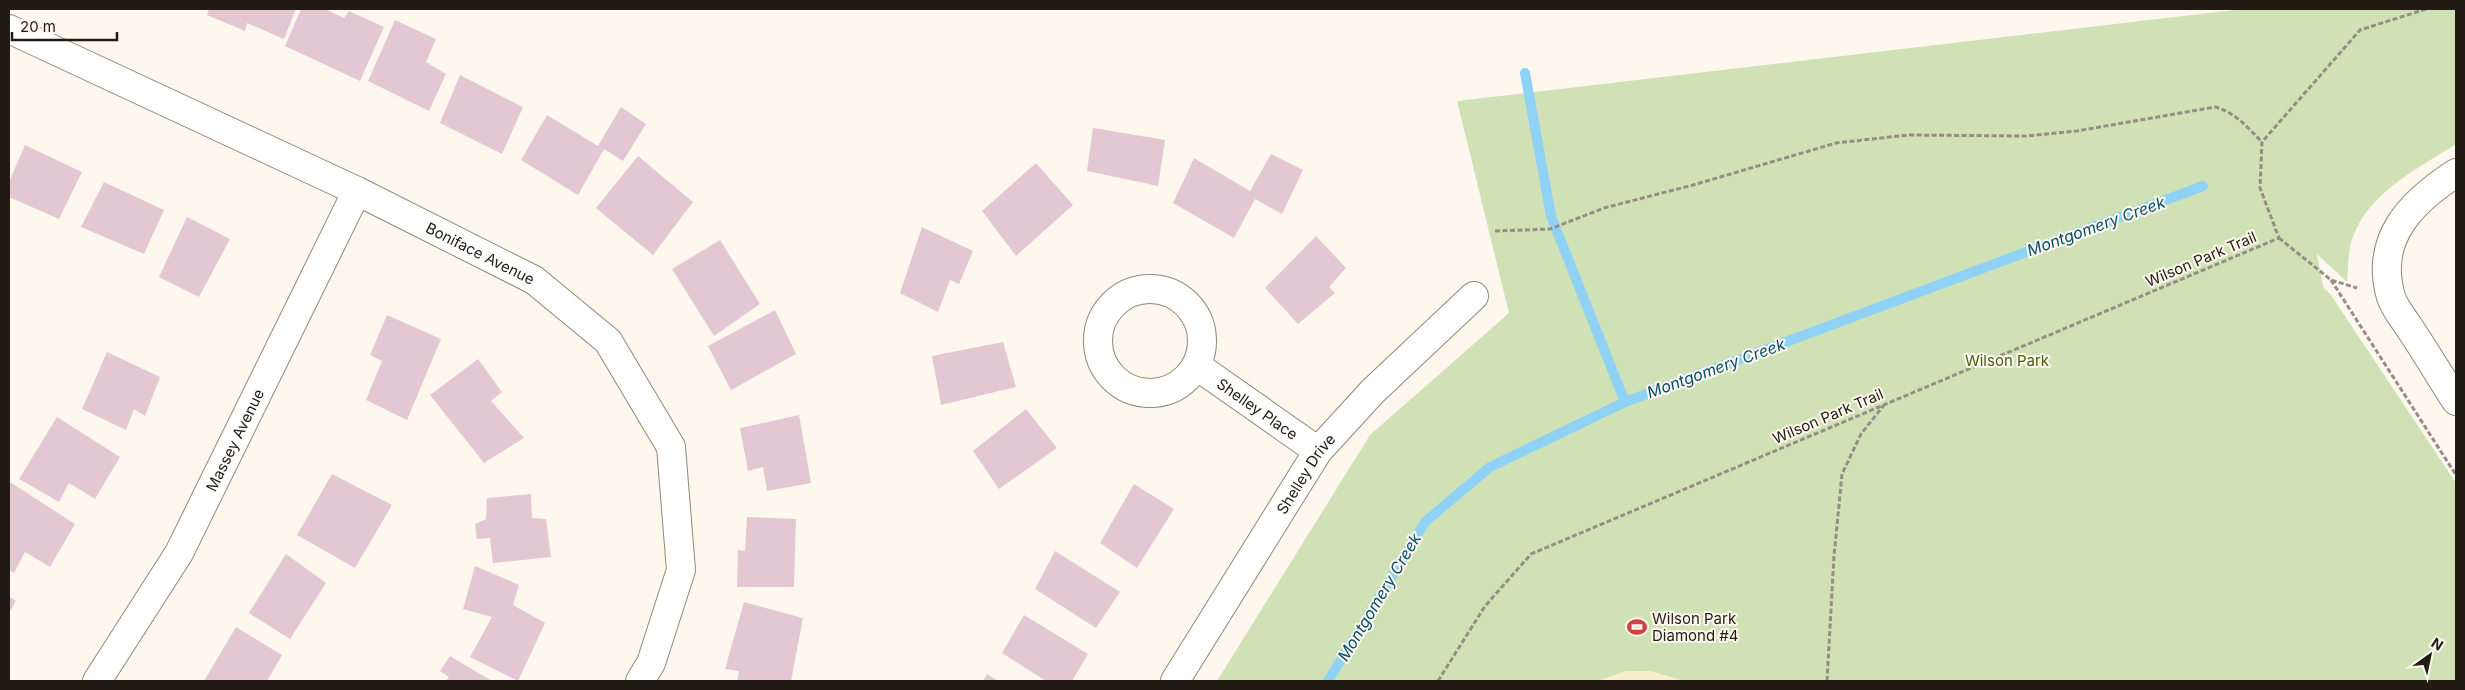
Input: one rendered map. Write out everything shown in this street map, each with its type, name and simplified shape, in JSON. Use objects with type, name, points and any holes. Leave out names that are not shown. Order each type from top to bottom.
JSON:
[{"type":"street","name":"Boniface Avenue","points":[[9,29],[357,191],[534,280],[608,341],[671,447],[682,570],[651,663],[640,681]]},
{"type":"street","points":[[2456,173],[2437,185],[2411,209],[2398,226],[2390,248],[2386,270],[2391,299],[2456,401]]},
{"type":"street","name":"Massey Avenue","points":[[97,681],[179,553],[357,191]]},
{"type":"street","name":"Shelley Drive","points":[[1175,681],[1318,451],[1372,391],[1474,296]]},
{"type":"street","name":"Shelley Place","points":[[1197,366],[1318,451]]},
{"type":"path","points":[[1495,230],[1550,229],[1575,218],[1836,143],[1908,135],[2026,136],[2051,134],[2215,107],[2227,110],[2238,118],[2262,142],[2360,30],[2426,9]]},
{"type":"path","name":"Wilson Park Trail","points":[[2262,142],[2260,188],[2279,238],[2331,280],[2391,299]]},
{"type":"path","name":"Wilson Park Trail","points":[[1438,681],[1486,606],[1531,554],[2279,238]]},
{"type":"path","points":[[2331,280],[2456,475]]},
{"type":"path","points":[[1827,681],[1834,556],[1842,474],[1861,434],[1884,405]]},
{"type":"green space","name":"Wilson Park","points":[[2243,9],[2456,9],[2456,144],[2392,186],[2366,213],[2356,230],[2350,248],[2347,282],[2317,254],[2323,287],[2331,295],[2456,483],[2456,681],[1217,681],[1370,435],[1509,313],[1457,101]]},
{"type":"sand","points":[[1626,671],[1650,671],[1685,681],[1597,681]]},
{"type":"building","points":[[209,9],[296,9],[284,39],[247,23],[245,31],[207,15]]},
{"type":"building","points":[[301,9],[325,9],[344,18],[349,11],[384,27],[360,81],[285,46]]},
{"type":"building","points":[[395,20],[436,39],[426,62],[446,74],[429,111],[368,81]]},
{"type":"building","points":[[460,75],[523,107],[502,154],[440,123]]},
{"type":"building","points":[[621,107],[646,124],[623,161],[604,149],[578,195],[521,160],[547,115],[598,146]]},
{"type":"building","points":[[1093,128],[1165,140],[1158,186],[1087,171]]},
{"type":"building","points":[[25,145],[82,172],[59,219],[9,197],[9,182]]},
{"type":"building","points":[[1271,154],[1303,170],[1282,214],[1255,199],[1234,238],[1173,203],[1194,158],[1250,191]]},
{"type":"building","points":[[638,156],[693,202],[653,255],[596,208]]},
{"type":"building","points":[[1036,163],[1073,205],[1016,256],[982,211]]},
{"type":"building","points":[[104,182],[164,210],[144,254],[81,227]]},
{"type":"building","points":[[187,217],[230,239],[199,297],[159,277]]},
{"type":"building","points":[[922,227],[973,251],[959,284],[950,280],[938,312],[900,293]]},
{"type":"building","points":[[1316,236],[1346,268],[1329,287],[1335,293],[1298,324],[1265,288]]},
{"type":"building","points":[[720,240],[760,304],[714,336],[672,269]]},
{"type":"building","points":[[775,310],[796,354],[731,390],[708,346]]},
{"type":"building","points":[[387,315],[441,339],[407,420],[366,400],[382,361],[370,355]]},
{"type":"building","points":[[1003,342],[1016,387],[941,405],[932,356]]},
{"type":"building","points":[[107,352],[160,377],[145,416],[134,409],[126,430],[82,409]]},
{"type":"building","points":[[478,359],[502,392],[491,401],[524,438],[484,463],[430,395]]},
{"type":"building","points":[[1026,409],[1057,448],[999,489],[973,451]]},
{"type":"building","points":[[799,415],[811,483],[767,491],[763,467],[748,471],[740,428]]},
{"type":"building","points":[[57,417],[120,457],[95,499],[69,483],[59,502],[19,479]]},
{"type":"building","points":[[332,474],[392,505],[355,568],[297,535]]},
{"type":"building","points":[[10,482],[75,524],[50,567],[25,552],[14,573],[9,570]]},
{"type":"building","points":[[1134,484],[1174,509],[1137,568],[1100,543]]},
{"type":"building","points":[[531,494],[532,518],[546,519],[551,557],[493,563],[490,538],[477,539],[475,524],[486,519],[487,498]]},
{"type":"building","points":[[747,517],[796,519],[794,587],[737,587],[738,550],[745,551]]},
{"type":"building","points":[[1055,551],[1120,592],[1096,628],[1035,589]]},
{"type":"building","points":[[286,554],[326,583],[290,639],[249,613]]},
{"type":"building","points":[[475,566],[519,585],[513,605],[545,623],[518,681],[470,657],[492,617],[463,609]]},
{"type":"building","points":[[9,596],[16,601],[9,613]]},
{"type":"building","points":[[744,602],[803,618],[791,681],[737,681],[739,671],[725,669]]},
{"type":"building","points":[[1024,615],[1088,654],[1072,681],[1046,681],[1002,653]]},
{"type":"building","points":[[236,627],[282,655],[267,681],[204,681]]},
{"type":"building","points":[[450,656],[492,681],[446,681],[449,677],[440,671]]},
{"type":"building","points":[[987,674],[998,681],[983,681]]},
{"type":"waterway","points":[[1525,73],[1551,216],[1625,402]]},
{"type":"waterway","name":"Montgomery Creek","points":[[1328,681],[1425,522],[1490,467],[1625,402],[2203,186]]},
{"type":"place","name":"Wilson Park Diamond #4","points":[[1637,627]]}]
